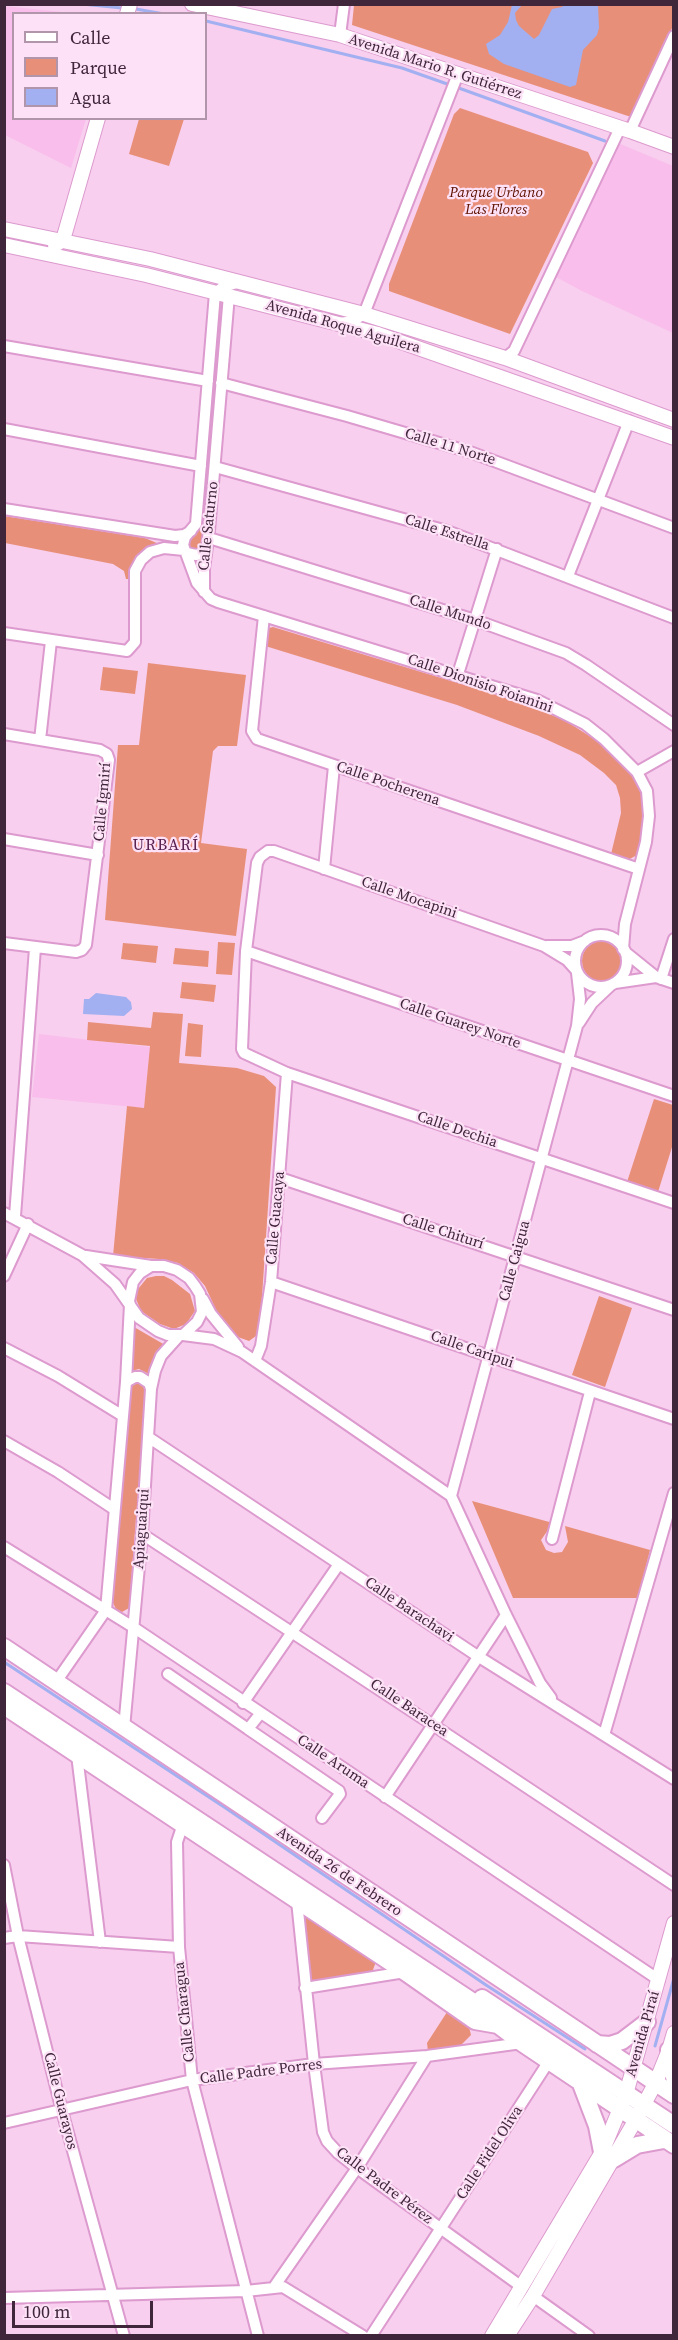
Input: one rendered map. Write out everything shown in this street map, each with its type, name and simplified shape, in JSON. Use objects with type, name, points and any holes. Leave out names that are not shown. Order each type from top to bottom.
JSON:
[{"type":"main road","name":"Avenida Mario R. Gutiérrez","points":[[192,4],[237,9],[340,35],[457,77],[625,129],[674,147]]},
{"type":"main road","points":[[29,249],[55,246],[63,240],[97,120]]},
{"type":"main road","name":"Avenida Roque Aguilera","points":[[4,230],[63,240],[364,314],[505,358],[674,420]]},
{"type":"main road","points":[[63,240],[68,248],[97,264]]},
{"type":"main road","name":"Avenida Roque Aguilera","points":[[4,245],[222,292],[378,334],[674,438]]},
{"type":"main road","name":"Avenida 26 de Febrero","points":[[4,1647],[674,2095]]},
{"type":"main road","name":"Avenida 26 de Febrero","points":[[4,1679],[644,2105],[671,2140]]},
{"type":"main road","points":[[4,1692],[484,2009],[498,2025],[522,2043],[635,2121],[671,2140]]},
{"type":"main road","points":[[4,1706],[405,1972],[475,2021],[498,2025]]},
{"type":"main road","points":[[104,1758],[126,1787]]},
{"type":"main road","name":"Avenida Piraí","points":[[608,2156],[674,1923]]},
{"type":"main road","points":[[363,1929],[387,1960]]},
{"type":"main road","points":[[597,2043],[616,2044],[647,2022]]},
{"type":"main road","name":"Avenida Piraí","points":[[608,2156],[635,2121],[644,2105],[656,2082],[674,2033]]},
{"type":"main road","points":[[669,2050],[674,2077]]},
{"type":"main road","points":[[581,2084],[608,2156]]},
{"type":"main road","points":[[492,2336],[527,2291],[608,2156],[637,2145],[671,2140]]},
{"type":"main road","points":[[507,2336],[527,2291]]},
{"type":"street","points":[[340,35],[344,4]]},
{"type":"street","points":[[505,358],[514,351],[674,36]]},
{"type":"street","points":[[340,324],[353,321],[364,314],[457,77]]},
{"type":"street","points":[[206,274],[222,292],[236,283],[243,283]]},
{"type":"street","name":"Calle Saturno","points":[[204,592],[191,571],[183,541],[196,524],[208,381],[222,292]]},
{"type":"street","name":"Calle Saturno","points":[[204,592],[204,569],[221,383],[222,292]]},
{"type":"street","points":[[364,314],[369,326],[378,334]]},
{"type":"street","points":[[4,346],[208,381]]},
{"type":"street","name":"Calle 11 Norte","points":[[221,383],[347,416],[470,452],[674,528]]},
{"type":"street","points":[[568,576],[629,421]]},
{"type":"street","points":[[4,429],[201,466]]},
{"type":"street","name":"Calle Estrella","points":[[214,467],[334,498],[447,531],[674,618]]},
{"type":"street","points":[[4,509],[159,533],[184,535],[191,531]]},
{"type":"street","points":[[159,533],[164,548]]},
{"type":"street","points":[[159,533],[187,553],[196,555],[201,554],[208,542]]},
{"type":"street","name":"Calle Mundo","points":[[208,542],[475,620],[566,653],[586,664],[674,725]]},
{"type":"street","points":[[4,633],[123,652],[131,648],[135,642],[135,571],[137,565],[150,552],[164,548],[184,550]]},
{"type":"street","points":[[458,674],[497,549]]},
{"type":"street","name":"Calle Dionisio Foianini","points":[[204,592],[211,599],[537,700],[585,724],[604,739],[637,772],[647,791],[649,816],[646,842],[628,912],[624,950]]},
{"type":"street","name":"Calle Pocherena","points":[[264,616],[252,731],[257,739],[639,869]]},
{"type":"street","points":[[4,734],[40,740],[51,641]]},
{"type":"street","name":"Calle Igmirí","points":[[35,948],[76,952],[82,950],[86,945],[109,760],[107,754],[100,750],[40,740]]},
{"type":"street","points":[[637,772],[674,751]]},
{"type":"street","points":[[324,869],[334,766]]},
{"type":"street","points":[[4,839],[98,855]]},
{"type":"street","name":"Calle Mocapini","points":[[246,951],[257,863],[263,853],[273,850],[544,946],[561,956],[577,971]]},
{"type":"street","points":[[628,912],[616,928],[585,940],[576,954],[577,971],[589,984],[605,987],[613,983],[658,978]]},
{"type":"street","points":[[598,935],[613,938],[658,978],[674,983]]},
{"type":"street","points":[[658,978],[674,939]]},
{"type":"street","name":"Calle Mocapini","points":[[544,946],[572,946],[585,940]]},
{"type":"street","points":[[4,943],[35,948],[10,1215],[82,1255],[99,1269],[129,1303],[134,1312],[148,1325],[168,1335],[214,1339],[242,1352],[451,1496],[506,1616],[540,1683],[555,1703]]},
{"type":"street","points":[[613,983],[625,969],[624,950]]},
{"type":"street","name":"Calle Dechia","points":[[246,951],[243,1051],[286,1073],[674,1203]]},
{"type":"street","name":"Calle Guarey Norte","points":[[246,951],[674,1096]]},
{"type":"street","name":"Calle Caigua","points":[[451,1496],[577,1026],[580,999],[577,971]]},
{"type":"street","name":"Calle Caigua","points":[[577,1026],[592,1003],[613,983]]},
{"type":"street","name":"Calle Guacaya","points":[[255,1360],[261,1346],[271,1282],[286,1073]]},
{"type":"street","name":"Calle Chiturí","points":[[280,1178],[674,1310]]},
{"type":"street","points":[[4,1276],[28,1224]]},
{"type":"street","points":[[82,1255],[164,1266],[177,1270],[189,1278],[211,1314],[242,1352]]},
{"type":"street","points":[[129,1303],[133,1282],[140,1273],[151,1266]]},
{"type":"street","name":"Calle Caripui","points":[[271,1282],[674,1419]]},
{"type":"street","points":[[181,1336],[197,1322],[202,1312],[200,1294]]},
{"type":"street","name":"Apiaguaiqui","points":[[106,1610],[126,1382],[129,1303]]},
{"type":"street","name":"Apiaguaiqui","points":[[124,1728],[142,1534],[152,1389],[155,1371],[161,1356],[181,1336]]},
{"type":"street","points":[[4,1347],[58,1376],[123,1416]]},
{"type":"street","points":[[126,1382],[130,1378],[140,1377],[145,1379],[152,1389]]},
{"type":"street","points":[[552,1539],[590,1392]]},
{"type":"street","name":"Calle Barachavi","points":[[148,1437],[478,1657],[555,1703],[673,1779]]},
{"type":"street","points":[[4,1442],[58,1472],[114,1509]]},
{"type":"street","points":[[604,1735],[674,1493]]},
{"type":"street","name":"Calle Baracea","points":[[142,1534],[292,1631],[674,1886]]},
{"type":"street","name":"Calle Aruma","points":[[4,1547],[133,1627],[659,1980]]},
{"type":"street","points":[[243,1702],[339,1564]]},
{"type":"street","points":[[56,1682],[106,1610]]},
{"type":"street","points":[[385,1797],[506,1616]]},
{"type":"street","points":[[168,1674],[339,1791],[340,1794],[322,1818]]},
{"type":"street","points":[[248,1730],[260,1714]]},
{"type":"street","points":[[77,1755],[100,1942]]},
{"type":"street","name":"Calle Charagua","points":[[183,1824],[177,1842],[179,1947],[192,2080],[258,2336]]},
{"type":"street","name":"Calle Guarayos","points":[[4,1865],[18,1936],[62,2111],[124,2336]]},
{"type":"street","name":"Calle Padre Pérez","points":[[297,1901],[314,2064],[323,2132],[327,2141],[357,2168],[589,2336]]},
{"type":"street","points":[[4,1938],[18,1936],[179,1947]]},
{"type":"street","points":[[305,1988],[405,1972]]},
{"type":"street","name":"Calle Padre Porres","points":[[4,2123],[192,2080],[314,2064],[427,2056],[522,2043]]},
{"type":"street","points":[[274,2287],[357,2168],[427,2056]]},
{"type":"street","name":"Calle Fidel Oliva","points":[[371,2336],[549,2061]]},
{"type":"street","points":[[4,2298],[246,2291],[274,2287],[290,2290],[363,2336]]},
{"type":"shaded area","points":[[4,6],[61,12],[12,12],[12,120],[86,120],[71,168],[5,135]]},
{"type":"shaded area","points":[[618,143],[673,166],[673,333],[554,276]]},
{"type":"shaded area","points":[[39,1034],[150,1047],[144,1108],[32,1097]]},
{"type":"green space","points":[[354,5],[673,5],[673,26],[631,117],[352,25]]},
{"type":"green space","name":"Parque Urbano Las Flores","points":[[460,108],[588,152],[593,163],[510,334],[389,291],[389,284],[454,114]]},
{"type":"green space","points":[[139,120],[184,120],[169,166],[129,154]]},
{"type":"green space","points":[[218,311],[220,313],[202,545],[195,551],[188,549],[187,541],[201,528]]},
{"type":"green space","points":[[4,516],[145,538],[159,544],[136,557],[132,564],[131,579],[126,579],[124,571],[113,564],[5,543]]},
{"type":"green space","points":[[273,627],[484,691],[566,721],[608,748],[636,779],[642,793],[644,820],[637,855],[628,860],[611,854],[621,813],[616,785],[580,755],[539,736],[457,705],[262,645],[264,635],[269,628]]},
{"type":"green space","points":[[148,663],[246,675],[237,746],[218,746],[213,751],[201,843],[247,849],[236,936],[105,920],[118,745],[139,745]]},
{"type":"green space","points":[[103,667],[138,671],[135,694],[100,690]]},
{"type":"green space","points":[[603,940],[618,946],[624,961],[618,976],[603,982],[588,976],[582,961],[588,946]]},
{"type":"green space","points":[[218,942],[235,943],[232,975],[216,974]]},
{"type":"green space","points":[[123,943],[158,946],[156,963],[121,959]]},
{"type":"green space","points":[[175,948],[209,951],[208,967],[173,964]]},
{"type":"green space","points":[[182,982],[216,985],[214,1002],[180,998]]},
{"type":"green space","points":[[153,1012],[183,1014],[179,1063],[237,1068],[264,1076],[276,1087],[260,1327],[256,1336],[249,1341],[235,1336],[219,1316],[205,1286],[194,1273],[178,1263],[159,1259],[113,1256],[127,1106],[144,1108],[150,1046],[87,1040],[88,1022],[151,1028]]},
{"type":"green space","points":[[188,1023],[203,1025],[201,1057],[185,1056]]},
{"type":"green space","points":[[654,1099],[673,1105],[673,1144],[658,1192],[627,1182]]},
{"type":"green space","points":[[164,1276],[172,1280],[190,1294],[195,1311],[186,1324],[174,1329],[160,1324],[141,1311],[136,1299],[138,1289],[147,1278]]},
{"type":"green space","points":[[599,1296],[632,1308],[605,1387],[572,1375]]},
{"type":"green space","points":[[134,1327],[165,1345],[153,1359],[149,1374],[139,1369],[131,1371]]},
{"type":"green space","points":[[134,1382],[139,1382],[146,1390],[129,1608],[122,1612],[116,1609],[112,1601],[130,1387]]},
{"type":"green space","points":[[472,1501],[553,1523],[541,1540],[546,1550],[554,1553],[562,1552],[568,1542],[565,1526],[650,1550],[638,1598],[513,1598]]},
{"type":"green space","points":[[308,1916],[377,1959],[371,1975],[309,1984],[303,1920]]},
{"type":"green space","points":[[449,2009],[468,2023],[471,2035],[461,2045],[428,2051],[427,2043]]},
{"type":"water","points":[[512,5],[522,5],[515,13],[516,20],[519,26],[534,39],[539,35],[552,9],[564,5],[598,5],[599,28],[597,35],[583,50],[576,85],[570,87],[504,64],[489,54],[486,44],[500,35],[508,22]]},
{"type":"water","points":[[96,993],[126,997],[131,1002],[132,1009],[124,1016],[83,1014],[84,999],[89,999]]},
{"type":"waterway","points":[[82,4],[122,8]]},
{"type":"waterway","points":[[136,9],[153,12]]},
{"type":"waterway","points":[[207,21],[402,68],[450,85]]},
{"type":"waterway","points":[[456,87],[605,141]]},
{"type":"waterway","points":[[4,1662],[585,2049]]},
{"type":"waterway","points":[[655,2046],[674,1978]]},
{"type":"district","name":"URBARÍ","points":[[166,846]]}]
